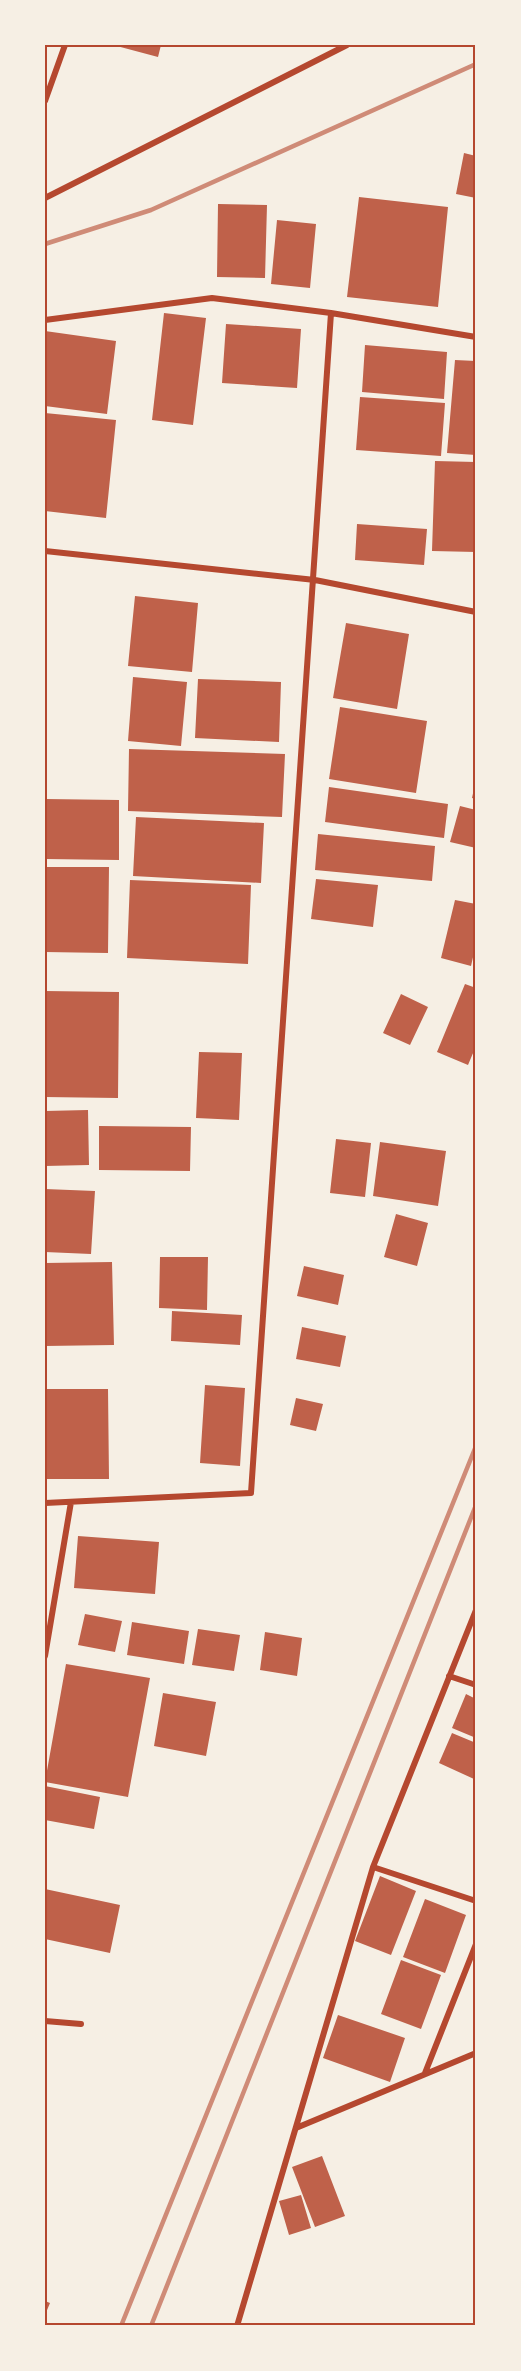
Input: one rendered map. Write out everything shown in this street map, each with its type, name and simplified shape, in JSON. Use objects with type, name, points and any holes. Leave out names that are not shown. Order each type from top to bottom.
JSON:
[{"type":"street","points":[[45,101],[65,45]]},
{"type":"street","points":[[45,198],[347,45]]},
{"type":"street","points":[[45,320],[212,298],[331,313],[476,337]]},
{"type":"street","points":[[45,1503],[251,1493],[315,580],[331,313]]},
{"type":"street","points":[[45,551],[315,580],[476,612]]},
{"type":"street","points":[[45,1656],[72,1502]]},
{"type":"street","points":[[237,2326],[374,1867],[476,1610]]},
{"type":"street","points":[[449,1676],[476,1685]]},
{"type":"street","points":[[374,1867],[476,1901]]},
{"type":"street","points":[[425,2073],[476,1944]]},
{"type":"street","points":[[45,2021],[81,2024]]},
{"type":"street","points":[[296,2128],[476,2053]]},
{"type":"building","points":[[113,45],[161,45],[158,57]]},
{"type":"building","points":[[464,153],[476,156],[476,198],[456,194]]},
{"type":"building","points":[[359,197],[448,207],[438,307],[347,297]]},
{"type":"building","points":[[218,204],[267,205],[265,278],[217,277]]},
{"type":"building","points":[[277,220],[316,224],[310,288],[271,284]]},
{"type":"building","points":[[164,313],[206,318],[193,425],[152,420]]},
{"type":"building","points":[[226,324],[301,329],[297,388],[222,383]]},
{"type":"building","points":[[45,331],[116,341],[107,414],[45,406]]},
{"type":"building","points":[[365,345],[447,352],[444,399],[362,392]]},
{"type":"building","points":[[455,360],[476,361],[476,455],[447,453]]},
{"type":"building","points":[[360,397],[445,403],[441,456],[356,450]]},
{"type":"building","points":[[45,413],[116,420],[106,518],[45,511]]},
{"type":"building","points":[[435,461],[476,462],[476,552],[432,551]]},
{"type":"building","points":[[357,524],[427,529],[424,565],[355,560]]},
{"type":"building","points":[[135,596],[198,603],[192,672],[128,666]]},
{"type":"building","points":[[346,623],[409,634],[397,709],[333,698]]},
{"type":"building","points":[[133,677],[187,682],[181,746],[128,741]]},
{"type":"building","points":[[198,679],[281,682],[279,742],[195,738]]},
{"type":"building","points":[[340,707],[427,721],[416,793],[329,779]]},
{"type":"building","points":[[129,749],[285,754],[282,817],[128,811]]},
{"type":"building","points":[[476,784],[476,799],[472,798]]},
{"type":"building","points":[[329,787],[448,804],[444,838],[325,822]]},
{"type":"building","points":[[46,799],[119,800],[119,860],[46,859]]},
{"type":"building","points":[[460,806],[476,810],[476,848],[450,842]]},
{"type":"building","points":[[136,817],[264,823],[261,883],[133,876]]},
{"type":"building","points":[[318,834],[435,846],[432,881],[315,870]]},
{"type":"building","points":[[45,867],[109,867],[108,953],[45,952]]},
{"type":"building","points":[[316,879],[378,885],[373,927],[311,919]]},
{"type":"building","points":[[130,880],[251,885],[248,964],[127,958]]},
{"type":"building","points":[[455,900],[476,904],[476,944],[471,966],[441,958]]},
{"type":"building","points":[[465,984],[476,988],[476,1046],[468,1065],[437,1052]]},
{"type":"building","points":[[45,991],[119,992],[118,1098],[45,1097]]},
{"type":"building","points":[[401,994],[428,1007],[410,1045],[383,1033]]},
{"type":"building","points":[[199,1052],[242,1053],[239,1120],[196,1118]]},
{"type":"building","points":[[88,1110],[89,1165],[45,1166],[45,1111]]},
{"type":"building","points":[[99,1126],[191,1127],[190,1171],[99,1170]]},
{"type":"building","points":[[336,1139],[371,1143],[365,1197],[330,1193]]},
{"type":"building","points":[[380,1142],[446,1151],[438,1206],[373,1196]]},
{"type":"building","points":[[45,1189],[95,1191],[91,1254],[45,1252]]},
{"type":"building","points":[[396,1214],[428,1223],[417,1266],[384,1257]]},
{"type":"building","points":[[160,1257],[208,1257],[207,1310],[159,1308]]},
{"type":"building","points":[[112,1262],[114,1345],[45,1346],[45,1263]]},
{"type":"building","points":[[304,1266],[344,1275],[338,1305],[297,1296]]},
{"type":"building","points":[[172,1311],[242,1315],[240,1345],[171,1341]]},
{"type":"building","points":[[302,1327],[346,1336],[340,1367],[296,1359]]},
{"type":"building","points":[[205,1385],[245,1388],[240,1466],[200,1463]]},
{"type":"building","points":[[45,1389],[108,1389],[109,1479],[45,1479]]},
{"type":"building","points":[[296,1398],[323,1404],[316,1431],[290,1425]]},
{"type":"building","points":[[78,1536],[159,1542],[155,1594],[74,1588]]},
{"type":"building","points":[[85,1614],[122,1621],[115,1652],[78,1645]]},
{"type":"building","points":[[132,1622],[189,1631],[184,1664],[127,1655]]},
{"type":"building","points":[[198,1629],[240,1635],[234,1671],[192,1665]]},
{"type":"building","points":[[265,1632],[302,1638],[297,1676],[260,1670]]},
{"type":"building","points":[[66,1664],[150,1678],[128,1797],[45,1782]]},
{"type":"building","points":[[163,1693],[216,1702],[206,1756],[154,1746]]},
{"type":"building","points":[[466,1694],[476,1699],[476,1738],[452,1728]]},
{"type":"building","points":[[452,1733],[476,1743],[474,1779],[439,1763]]},
{"type":"building","points":[[45,1786],[100,1797],[94,1829],[45,1820]]},
{"type":"building","points":[[380,1876],[416,1891],[391,1955],[355,1941]]},
{"type":"building","points":[[45,1889],[120,1905],[110,1953],[45,1939]]},
{"type":"building","points":[[425,1899],[466,1915],[445,1973],[403,1957]]},
{"type":"building","points":[[401,1960],[441,1975],[421,2029],[381,2014]]},
{"type":"building","points":[[338,2015],[405,2038],[390,2082],[323,2058]]},
{"type":"building","points":[[322,2156],[345,2216],[315,2227],[292,2167]]},
{"type":"building","points":[[301,2195],[311,2228],[289,2235],[279,2201]]},
{"type":"building","points":[[45,2301],[50,2303],[45,2315]]},
{"type":"railway","points":[[45,244],[151,210],[476,64]]},
{"type":"railway","points":[[121,2326],[476,1446]]},
{"type":"railway","points":[[151,2326],[476,1505]]}]
